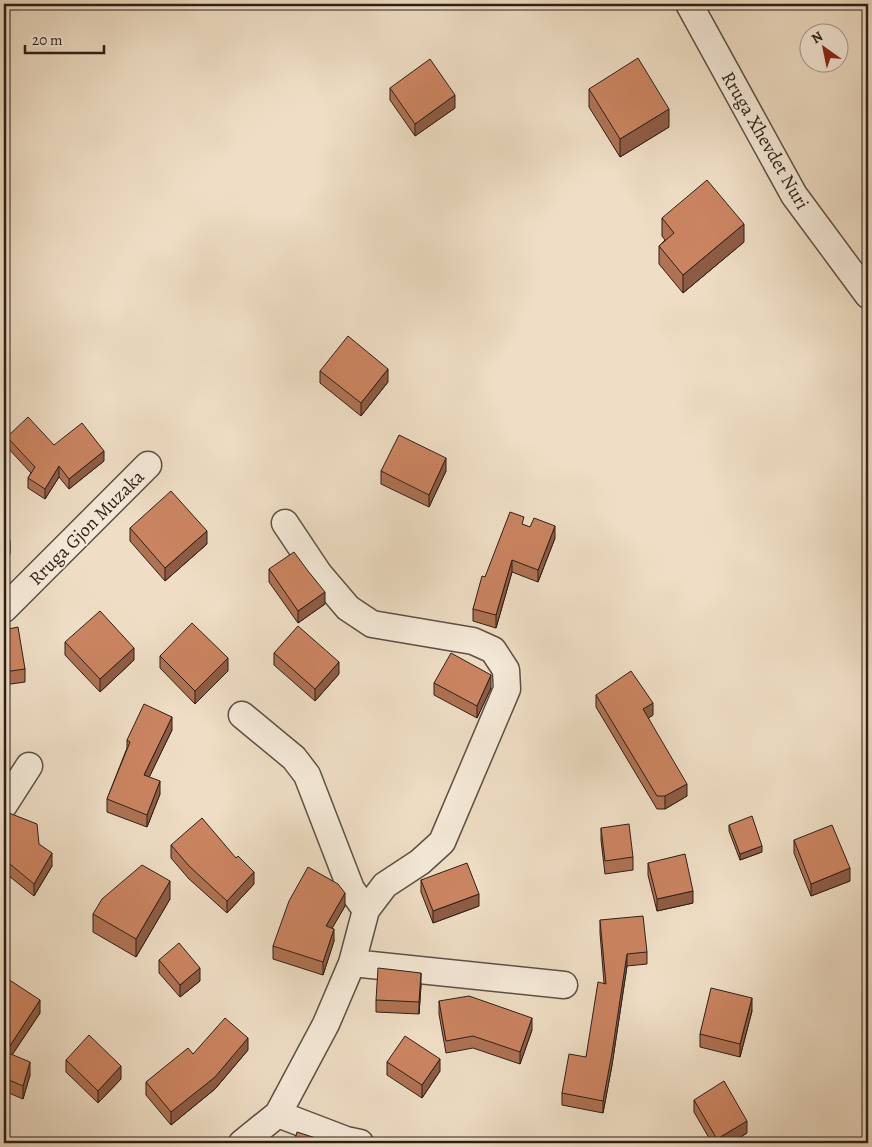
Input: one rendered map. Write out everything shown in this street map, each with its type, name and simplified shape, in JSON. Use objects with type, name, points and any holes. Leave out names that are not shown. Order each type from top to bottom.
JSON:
[{"type":"street","name":"Rruga Xhevdet Nuri","points":[[689,4],[794,195],[868,295]]},
{"type":"street","name":"Rruga Gjon Muzaka","points":[[4,609],[148,465]]},
{"type":"street","points":[[242,1143],[278,1114],[326,1024],[352,963],[366,910],[385,885],[420,862],[442,842],[508,688],[506,670],[493,650],[473,641],[372,624],[348,608],[319,574],[285,523]]},
{"type":"street","points":[[242,714],[294,758],[307,775],[351,889],[366,910]]},
{"type":"street","points":[[4,805],[29,766]]},
{"type":"street","points":[[352,963],[564,985]]},
{"type":"street","points":[[278,1114],[346,1140],[360,1143]]},
{"type":"building","points":[[638,58],[669,109],[620,139],[589,89]]},
{"type":"building","points":[[430,59],[455,95],[415,124],[390,88]]},
{"type":"building","points":[[707,180],[744,224],[683,275],[659,246],[674,233],[662,218]]},
{"type":"building","points":[[348,336],[388,369],[361,403],[320,371]]},
{"type":"building","points":[[28,417],[54,445],[82,423],[104,451],[69,479],[59,466],[45,489],[28,478],[35,467],[7,437]]},
{"type":"building","points":[[399,435],[446,458],[429,495],[381,471]]},
{"type":"building","points":[[171,491],[207,531],[165,568],[130,528]]},
{"type":"building","points":[[510,512],[524,517],[522,524],[530,527],[534,518],[555,526],[538,570],[512,560],[496,615],[473,609],[482,576],[485,577]]},
{"type":"building","points":[[4,527],[10,541],[4,544]]},
{"type":"building","points":[[294,552],[325,592],[298,611],[269,569]]},
{"type":"building","points":[[100,611],[134,648],[100,679],[65,642]]},
{"type":"building","points":[[192,623],[228,658],[195,691],[160,656]]},
{"type":"building","points":[[298,626],[339,662],[315,689],[274,653]]},
{"type":"building","points":[[18,627],[25,669],[4,672],[4,630]]},
{"type":"building","points":[[451,653],[491,675],[477,706],[434,683]]},
{"type":"building","points":[[631,671],[653,703],[643,709],[687,784],[665,796],[657,796],[596,695]]},
{"type":"building","points":[[144,704],[172,717],[144,775],[160,781],[147,815],[107,799],[130,742],[127,740]]},
{"type":"building","points":[[9,813],[37,824],[39,844],[52,853],[34,884],[4,859],[4,820]]},
{"type":"building","points":[[752,816],[762,846],[740,854],[729,825]]},
{"type":"building","points":[[202,818],[236,858],[238,856],[254,872],[227,901],[189,866],[171,845]]},
{"type":"building","points":[[629,824],[633,857],[605,861],[601,828]]},
{"type":"building","points":[[832,825],[850,868],[811,884],[794,840]]},
{"type":"building","points":[[685,854],[693,891],[657,899],[648,863]]},
{"type":"building","points":[[467,863],[479,894],[433,911],[421,880]]},
{"type":"building","points":[[142,865],[170,881],[136,939],[93,914],[102,899]]},
{"type":"building","points":[[308,867],[338,884],[345,893],[326,926],[334,929],[323,962],[273,946],[289,901]]},
{"type":"building","points":[[643,916],[647,952],[627,954],[603,1101],[562,1093],[569,1054],[586,1057],[598,982],[606,984],[600,920]]},
{"type":"building","points":[[179,943],[200,968],[180,985],[159,960]]},
{"type":"building","points":[[378,968],[421,973],[419,1002],[376,1000]]},
{"type":"building","points":[[8,979],[40,1000],[6,1052],[30,1062],[23,1086],[4,1078],[4,985]]},
{"type":"building","points":[[711,988],[752,998],[740,1044],[700,1034]]},
{"type":"building","points":[[469,996],[532,1018],[520,1052],[473,1036],[446,1041],[439,1001]]},
{"type":"building","points":[[225,1018],[248,1038],[215,1077],[171,1112],[146,1082],[188,1048],[193,1054]]},
{"type":"building","points":[[89,1035],[121,1066],[98,1091],[66,1060]]},
{"type":"building","points":[[405,1036],[440,1059],[422,1085],[387,1062]]},
{"type":"building","points":[[868,1052],[868,1062],[863,1057]]},
{"type":"building","points":[[724,1081],[747,1121],[717,1139],[694,1100]]},
{"type":"building","points":[[297,1132],[331,1143],[294,1143]]}]
